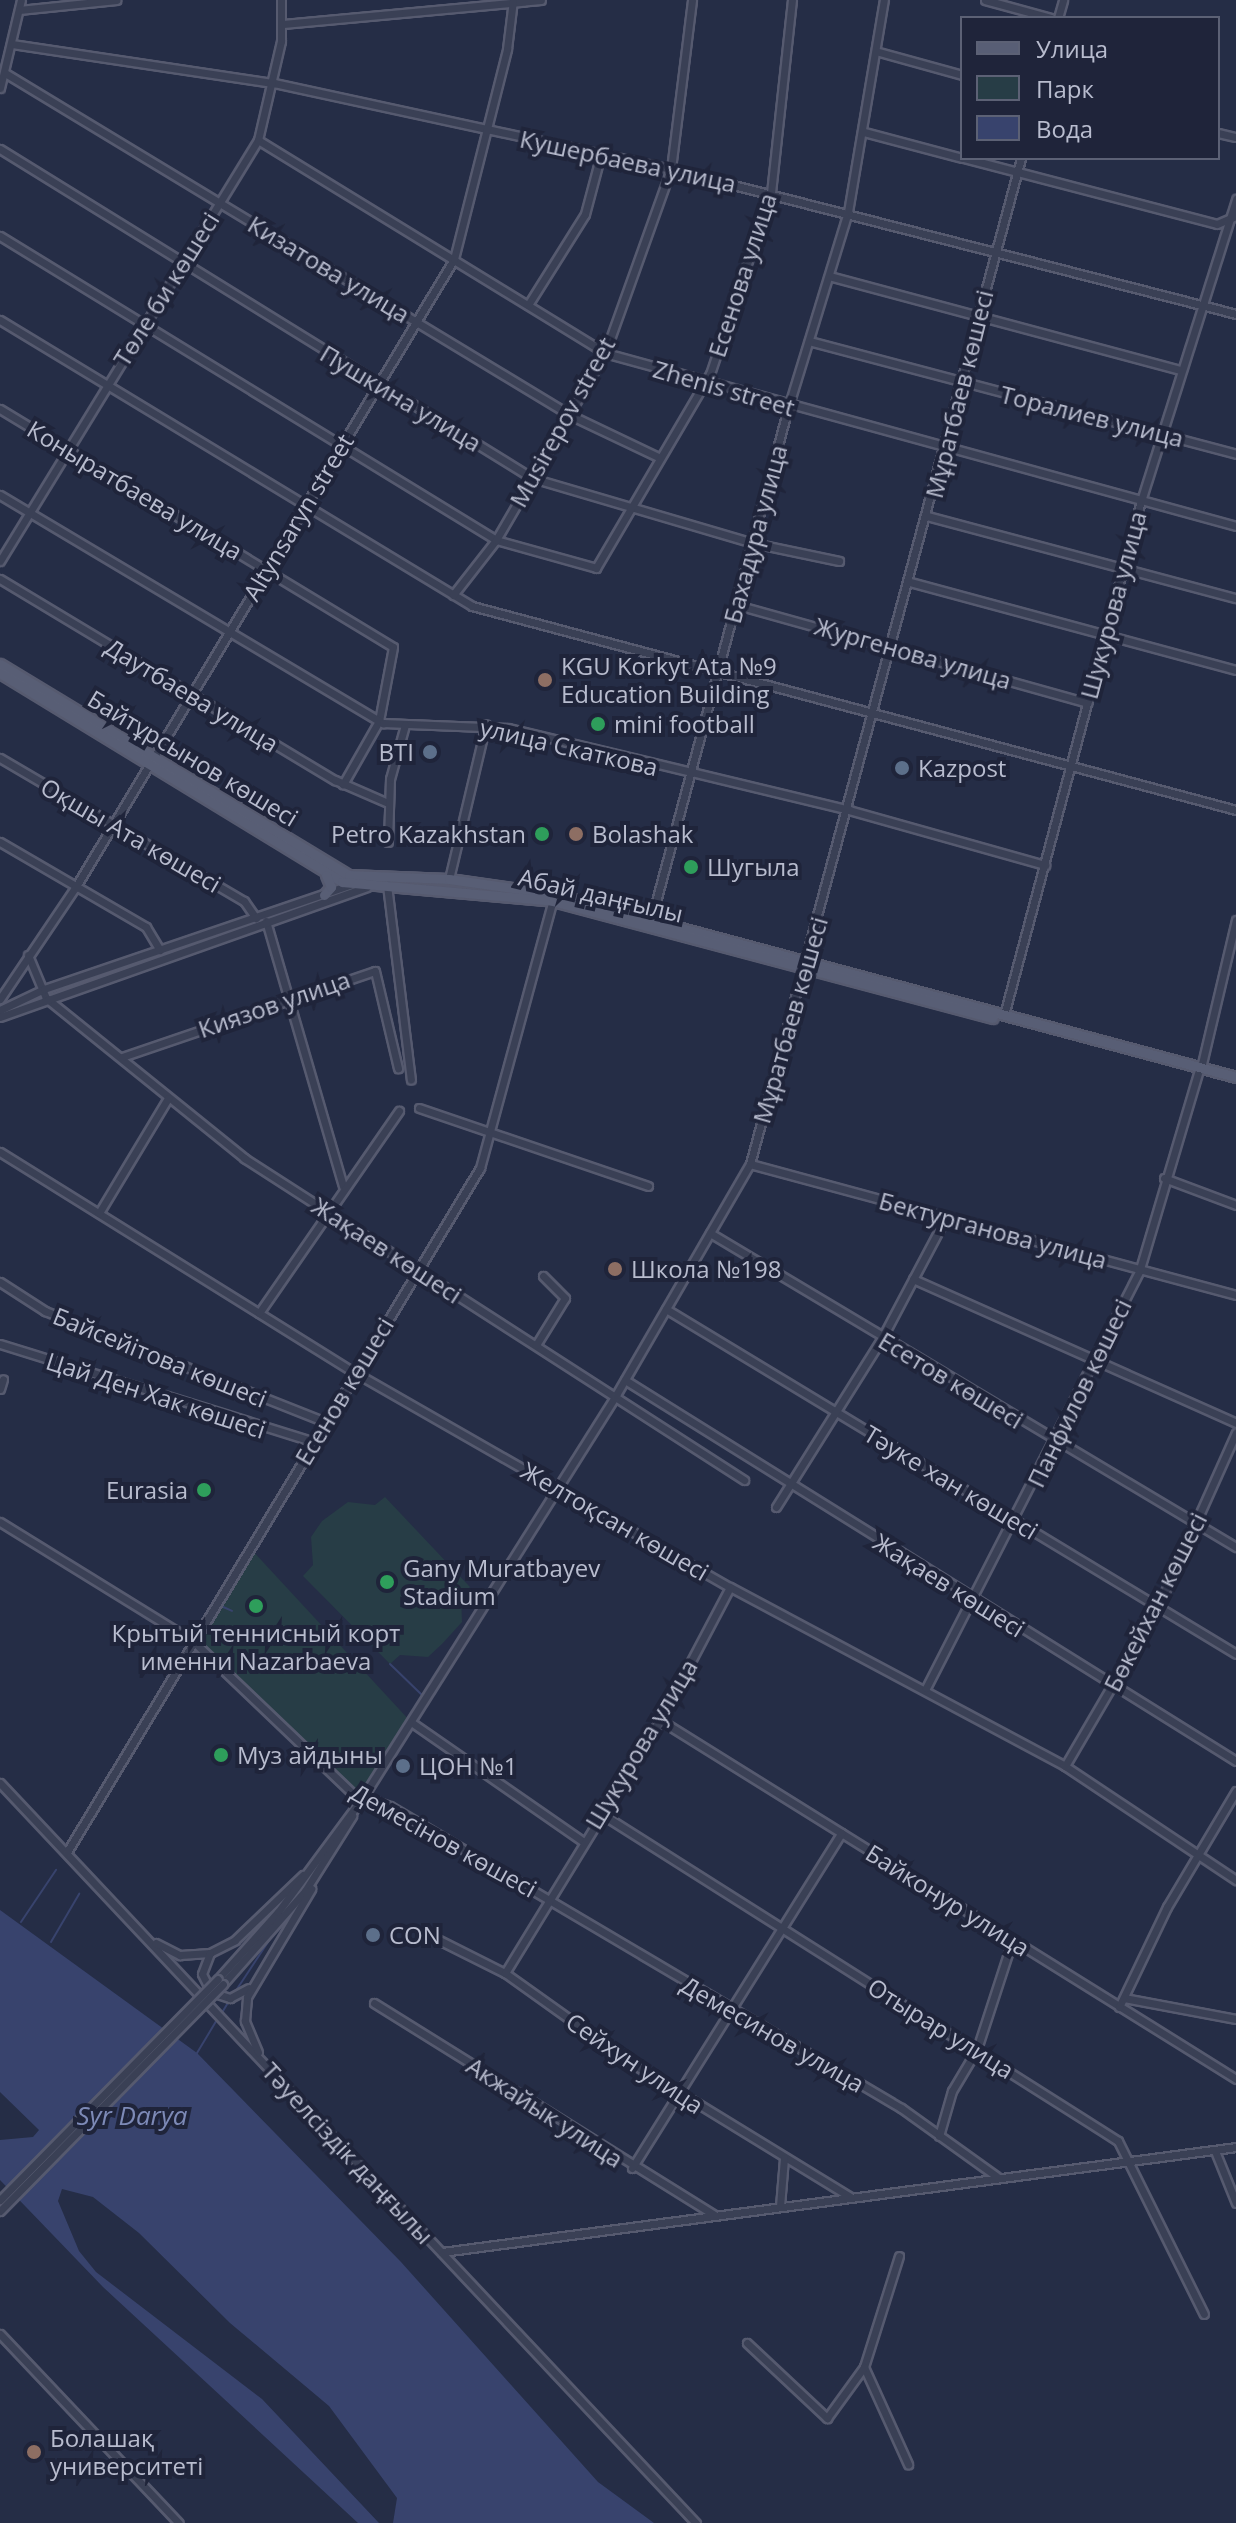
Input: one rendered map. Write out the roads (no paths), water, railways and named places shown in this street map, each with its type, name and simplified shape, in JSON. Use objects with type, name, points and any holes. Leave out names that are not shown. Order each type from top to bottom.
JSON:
[{"type":"main road","name":"Байтұрсынов көшесі","points":[[0,664],[322,870],[351,884],[368,882]]},
{"type":"main road","name":"Байтұрсынов көшесі","points":[[0,673],[342,872],[368,882]]},
{"type":"main road","points":[[322,870],[332,883],[324,895]]},
{"type":"main road","name":"Абай даңғылы","points":[[368,882],[387,885],[453,882]]},
{"type":"main road","name":"Абай даңғылы","points":[[368,882],[453,882],[553,897],[1199,1071],[1236,1077]]},
{"type":"main road","name":"Абай даңғылы","points":[[806,965],[1004,1015],[1199,1071]]},
{"type":"main road","points":[[1199,1071],[1236,1084]]},
{"type":"street","points":[[0,88],[21,0]]},
{"type":"street","points":[[19,10],[116,0]]},
{"type":"street","name":"Төле би көшесі","points":[[0,561],[258,140],[283,24],[281,0]]},
{"type":"street","points":[[283,24],[541,0]]},
{"type":"street","name":"Musirepov street","points":[[453,595],[496,540],[605,353],[671,169],[692,0]]},
{"type":"street","name":"Есенова улица","points":[[496,540],[596,568],[704,382],[771,193],[792,0]]},
{"type":"street","name":"Бахадура улица","points":[[651,923],[788,408],[848,212],[879,52],[884,0]]},
{"type":"street","points":[[985,0],[1044,16]]},
{"type":"street","name":"Altynsaryn street","points":[[0,999],[75,888],[454,259],[487,130],[513,1]]},
{"type":"street","name":"Кушербаева улица","points":[[12,44],[272,83],[671,169],[996,249],[1236,314]]},
{"type":"street","points":[[879,52],[960,74]]},
{"type":"street","name":"Кизатова улица","points":[[5,73],[570,415],[658,457]]},
{"type":"street","points":[[864,132],[960,157]]},
{"type":"street","name":"Zhenis street","points":[[258,140],[605,353],[788,408],[1236,526]]},
{"type":"street","name":"Пушкина улица","points":[[0,149],[532,478],[753,543],[839,561]]},
{"type":"street","points":[[528,305],[585,214],[601,154]]},
{"type":"street","points":[[971,160],[1217,224],[1233,217]]},
{"type":"street","name":"Мұратбаев көшесі","points":[[321,1860],[559,1489],[750,1164],[876,715],[1020,160]]},
{"type":"street","name":"Шукурова улица","points":[[1004,1015],[1141,501],[1233,217],[1236,199]]},
{"type":"street","points":[[0,236],[496,540]]},
{"type":"street","points":[[829,276],[1181,370]]},
{"type":"street","points":[[0,320],[453,595],[719,674],[1236,810]]},
{"type":"street","name":"Торалиев улица","points":[[809,341],[1236,454]]},
{"type":"street","name":"Коныратбаева улица","points":[[0,409],[393,647],[379,721]]},
{"type":"street","name":"улица Скаткова","points":[[0,495],[379,721],[405,725],[486,724],[849,810],[1045,865]]},
{"type":"street","points":[[927,516],[1236,598]]},
{"type":"street","name":"Даутбаева улица","points":[[0,579],[189,695],[343,784],[388,803]]},
{"type":"street","points":[[910,582],[1236,670]]},
{"type":"street","name":"Жургенова улица","points":[[737,605],[894,646],[1088,703]]},
{"type":"street","points":[[343,784],[379,721]]},
{"type":"street","points":[[453,882],[486,724]]},
{"type":"street","points":[[388,842],[388,803],[405,725]]},
{"type":"street","name":"Оқшы Ата көшесі","points":[[0,758],[111,827],[244,901],[256,918]]},
{"type":"street","points":[[0,842],[146,927],[160,950]]},
{"type":"street","name":"Абай даңғылы","points":[[0,1017],[45,993],[266,921],[368,882]]},
{"type":"street","name":"Абай даңғылы","points":[[0,1010],[160,950],[351,884]]},
{"type":"street","points":[[387,885],[411,1080]]},
{"type":"street","name":"Есенов көшесі","points":[[67,1852],[354,1372],[480,1168],[553,897]]},
{"type":"street","name":"Панфилов көшесі","points":[[926,1688],[1015,1521],[1140,1269],[1164,1178],[1199,1071],[1236,920]]},
{"type":"street","points":[[266,921],[293,996],[343,1186]]},
{"type":"street","points":[[28,955],[45,993]]},
{"type":"street","name":"Киязов улица","points":[[122,1057],[293,996],[378,972],[398,1068]]},
{"type":"street","name":"Жақаев көшесі","points":[[45,993],[244,1158],[744,1480]]},
{"type":"street","points":[[99,1213],[168,1098]]},
{"type":"street","points":[[419,1108],[648,1186]]},
{"type":"street","points":[[259,1313],[343,1186],[399,1111]]},
{"type":"street","name":"Желтоқсан көшесі","points":[[0,1152],[354,1372],[730,1587],[926,1688],[1065,1766],[1236,1880]]},
{"type":"street","name":"Бектурганова улица","points":[[750,1164],[1236,1295]]},
{"type":"street","points":[[1164,1178],[1236,1205]]},
{"type":"street","points":[[776,1507],[882,1338],[946,1217]]},
{"type":"street","name":"Есетов көшесі","points":[[710,1233],[1055,1442],[1236,1547]]},
{"type":"street","points":[[536,1345],[565,1298],[543,1276]]},
{"type":"street","points":[[913,1279],[1236,1423]]},
{"type":"street","name":"Байсейітова көшесі","points":[[0,1282],[45,1311],[325,1422]]},
{"type":"street","name":"Тәуке хан көшесі","points":[[666,1309],[1236,1654]]},
{"type":"street","name":"Цай Ден Хак көшесі","points":[[0,1344],[314,1442]]},
{"type":"street","points":[[0,1389],[3,1379]]},
{"type":"street","name":"Жақаев көшесі","points":[[625,1380],[789,1486],[1236,1761]]},
{"type":"street","name":"Бөкейхан көшесі","points":[[1065,1766],[1158,1607],[1236,1433]]},
{"type":"street","name":"Демесінов көшесі","points":[[0,1522],[194,1642],[363,1797],[390,1806],[546,1897]]},
{"type":"street","name":"Шукурова улица","points":[[505,1973],[546,1897],[660,1720],[730,1587]]},
{"type":"street","name":"Байконур улица","points":[[660,1720],[1236,2079]]},
{"type":"street","points":[[411,1722],[582,1841]]},
{"type":"street","name":"Тәуелсіздік даңғылы","points":[[0,1783],[696,2523]]},
{"type":"street","points":[[1119,2007],[1236,1791]]},
{"type":"street","name":"Отырар улица","points":[[600,1813],[1118,2141],[1204,2314]]},
{"type":"street","points":[[632,2168],[727,2010],[841,1833]]},
{"type":"street","points":[[150,1940],[180,1955],[210,1953],[257,1920],[321,1860]]},
{"type":"street","points":[[268,2067],[245,2021],[255,1979],[321,1860]]},
{"type":"street","points":[[0,2211],[221,1982],[321,1860]]},
{"type":"street","name":"Демесинов улица","points":[[546,1897],[727,2010],[939,2136],[996,2176]]},
{"type":"street","name":"Сейхун улица","points":[[421,1931],[505,1973],[677,2092],[850,2197]]},
{"type":"street","points":[[939,2136],[952,2091],[977,2049],[1012,1941]]},
{"type":"street","points":[[210,1953],[202,1974],[217,1995],[237,1997],[255,1979]]},
{"type":"street","points":[[0,2200],[221,1982]]},
{"type":"street","points":[[1124,1998],[1236,2019]]},
{"type":"street","name":"Акжайык улица","points":[[374,2003],[632,2168],[717,2216]]},
{"type":"street","points":[[442,2252],[467,2251],[996,2176],[1236,2147]]},
{"type":"street","points":[[1215,2151],[1236,2203]]},
{"type":"street","points":[[780,2206],[784,2158]]},
{"type":"street","points":[[457,2268],[467,2251]]},
{"type":"street","points":[[747,2343],[827,2418],[864,2367],[899,2256]]},
{"type":"street","points":[[0,2334],[179,2523]]},
{"type":"street","points":[[864,2367],[908,2464]]},
{"type":"water","name":"Syr Darya","points":[[0,1910],[197,2053],[401,2262],[598,2482],[654,2523],[393,2523],[397,2498],[329,2406],[230,2323],[139,2233],[93,2197],[62,2189],[58,2201],[79,2251],[96,2272],[262,2399],[379,2523],[358,2523],[103,2287],[0,2180],[0,2140],[33,2137],[39,2130],[0,2092]]},
{"type":"waterway","points":[[207,1630],[221,1606],[232,1611]]},
{"type":"waterway","points":[[201,1640],[203,1635]]},
{"type":"waterway","points":[[390,1664],[423,1696]]},
{"type":"waterway","points":[[121,1769],[149,1727]]},
{"type":"waterway","points":[[21,1922],[56,1870]]},
{"type":"waterway","points":[[51,1942],[79,1894]]},
{"type":"waterway","points":[[235,1992],[274,1933]]},
{"type":"waterway","points":[[223,2011],[229,2001]]},
{"type":"waterway","points":[[197,2053],[217,2020]]},
{"type":"place","name":"KGU Korkyt Ata №9 Education Building","points":[[545,680]]},
{"type":"place","name":"mini football","points":[[598,724]]},
{"type":"place","name":"BTI","points":[[430,752]]},
{"type":"place","name":"Kazpost","points":[[902,768]]},
{"type":"place","name":"Petro Kazakhstan","points":[[542,834]]},
{"type":"place","name":"Bolashak","points":[[576,834]]},
{"type":"place","name":"Шугыла","points":[[691,867]]},
{"type":"place","name":"Школа №198","points":[[615,1269]]},
{"type":"place","name":"Eurasia","points":[[204,1490]]},
{"type":"place","name":"Gany Muratbayev Stadium","points":[[387,1582]]},
{"type":"place","name":"Крытый теннисный корт именни Nazarbaeva","points":[[256,1606]]},
{"type":"place","name":"Муз айдыны","points":[[221,1755]]},
{"type":"place","name":"ЦОН №1","points":[[403,1766]]},
{"type":"place","name":"CON","points":[[373,1935]]},
{"type":"place","name":"Болашақ университеті","points":[[34,2452]]}]
